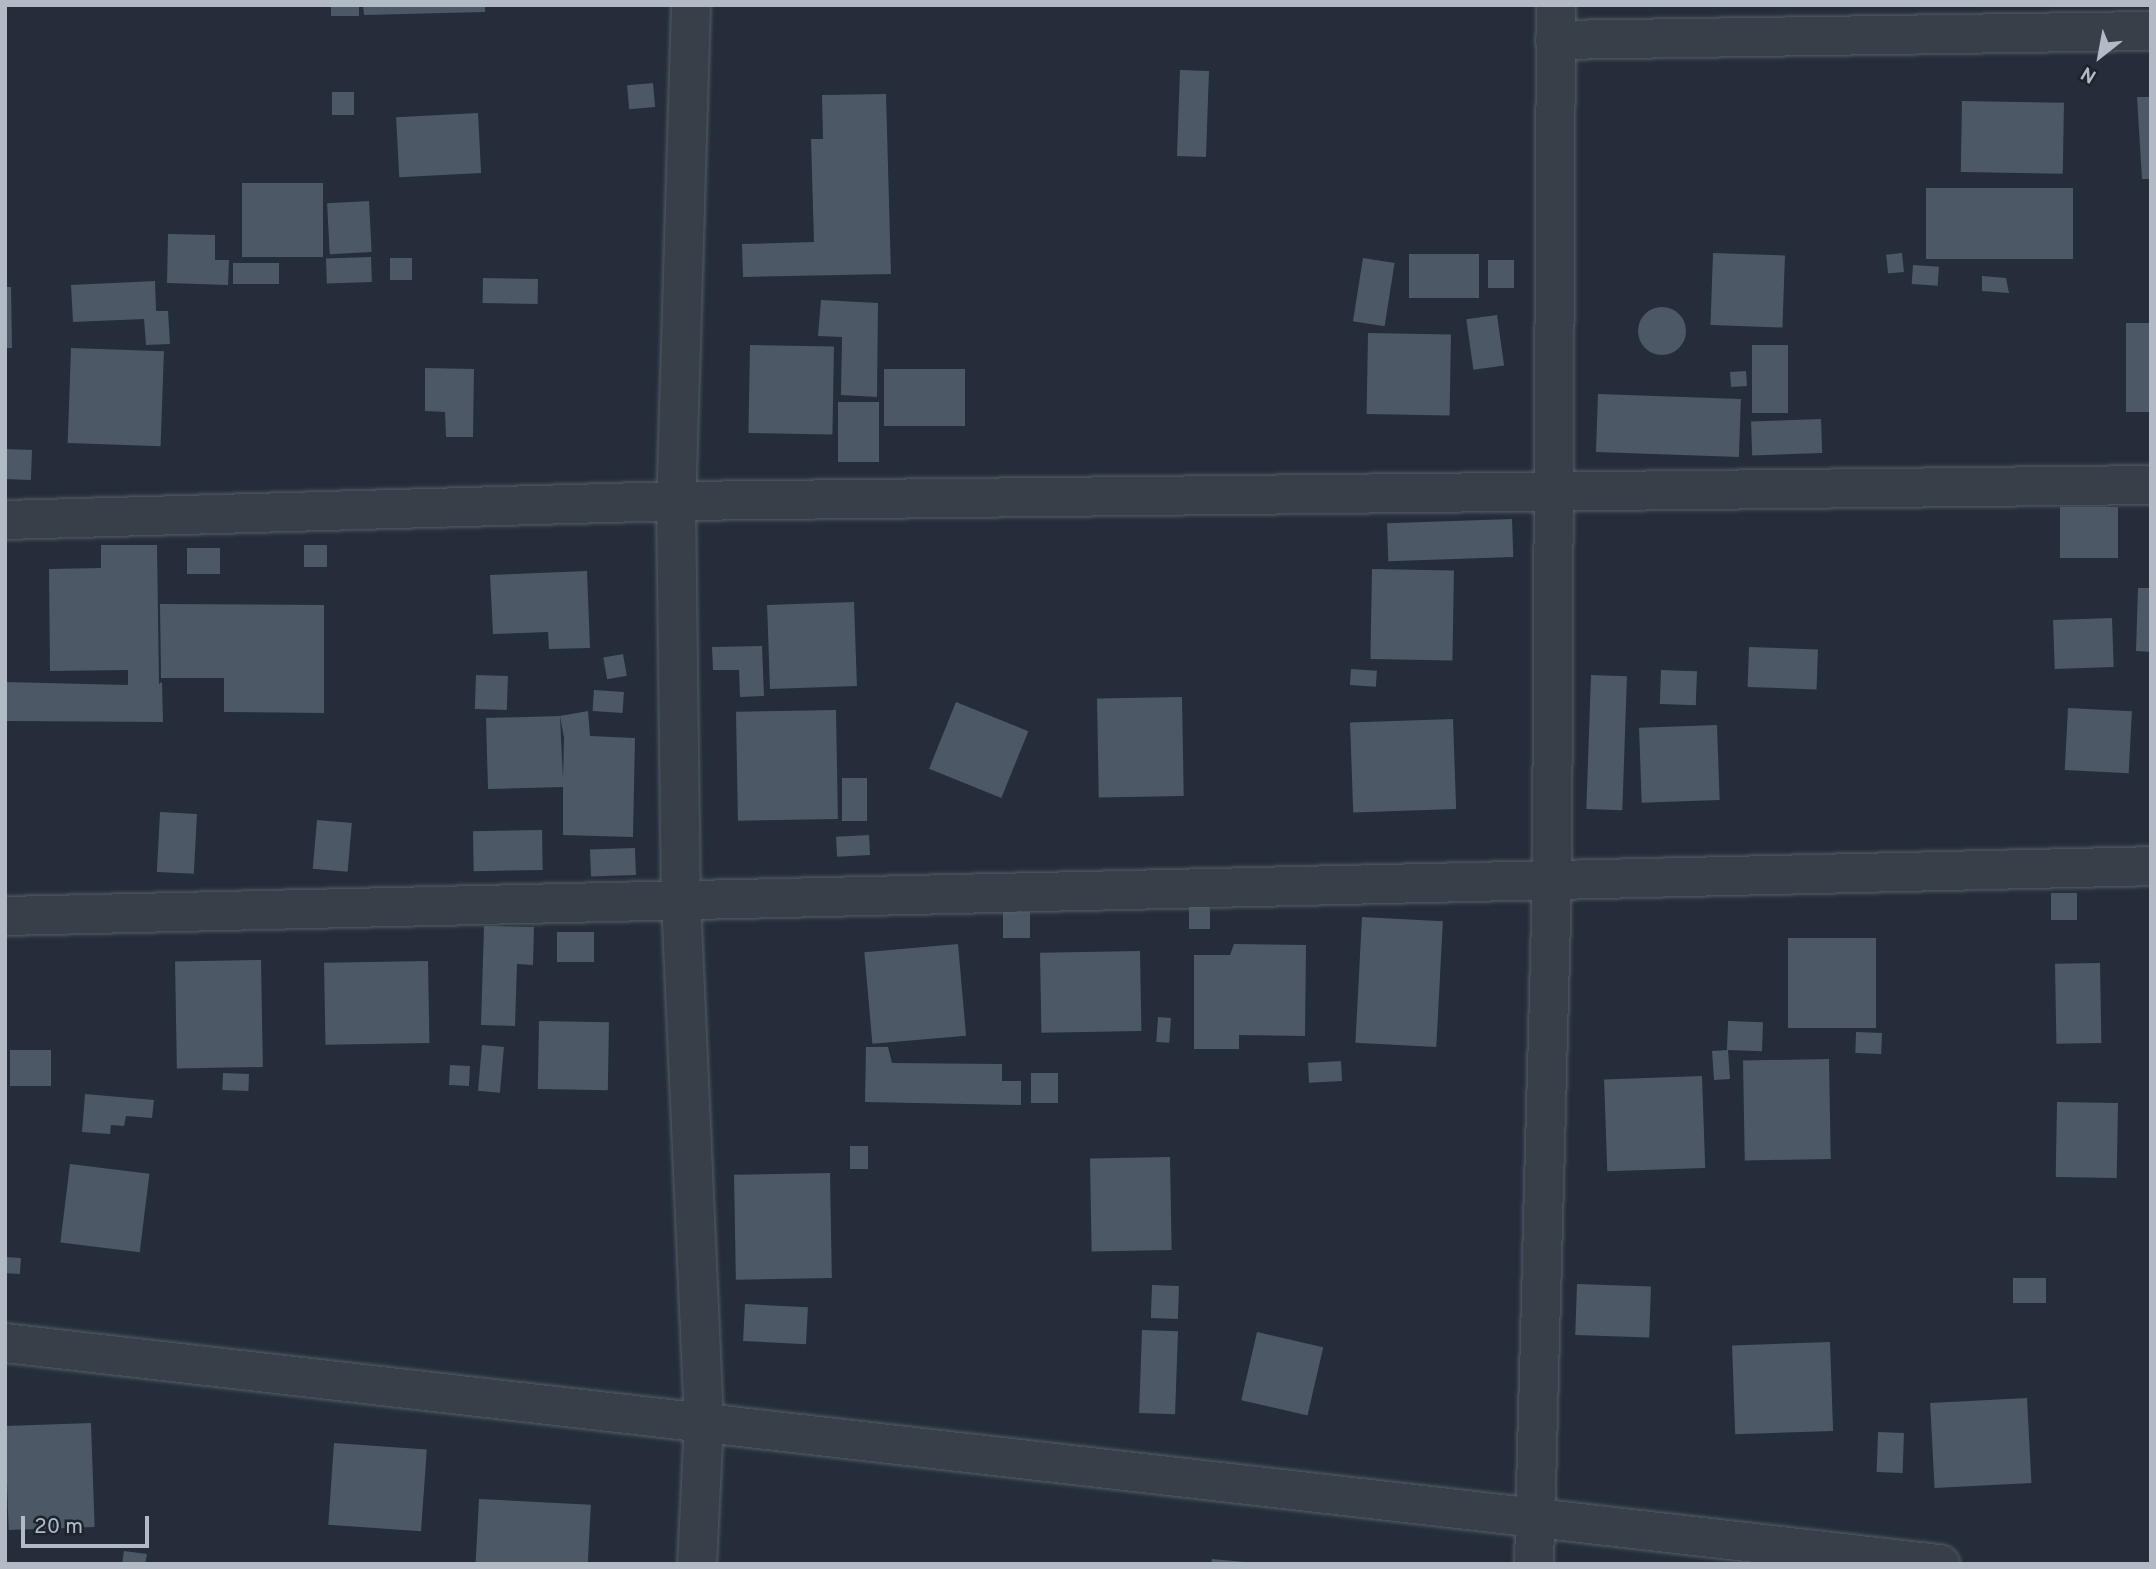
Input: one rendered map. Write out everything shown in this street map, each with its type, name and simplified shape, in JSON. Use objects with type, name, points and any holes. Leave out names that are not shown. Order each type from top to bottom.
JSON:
[{"type":"street","points":[[691,5],[676,501],[681,899],[704,1422],[697,1564]]},
{"type":"street","points":[[1534,1564],[1552,880],[1556,22],[2151,31]]},
{"type":"street","points":[[5,520],[676,501],[2151,485]]},
{"type":"street","points":[[5,916],[2151,866]]},
{"type":"street","points":[[5,1343],[1940,1564]]},
{"type":"building","points":[[331,5],[359,5],[359,16],[331,16]]},
{"type":"building","points":[[363,5],[485,5],[485,12],[364,15]]},
{"type":"building","points":[[1180,70],[1209,71],[1206,157],[1177,156]]},
{"type":"building","points":[[653,83],[655,107],[629,109],[627,85]]},
{"type":"building","points":[[332,92],[354,92],[354,115],[332,115]]},
{"type":"building","points":[[886,94],[891,274],[743,277],[742,244],[814,242],[811,139],[823,139],[822,95]]},
{"type":"building","points":[[2137,97],[2151,97],[2151,179],[2142,179]]},
{"type":"building","points":[[1962,101],[2064,103],[2063,174],[1961,172]]},
{"type":"building","points":[[478,113],[481,173],[399,177],[396,117]]},
{"type":"building","points":[[242,183],[323,183],[323,257],[242,257]]},
{"type":"building","points":[[1926,188],[2073,188],[2073,259],[1926,259]]},
{"type":"building","points":[[369,201],[372,252],[330,254],[327,203]]},
{"type":"building","points":[[168,234],[215,235],[215,260],[229,260],[228,285],[167,283]]},
{"type":"building","points":[[1713,253],[1785,256],[1782,327],[1710,325]]},
{"type":"building","points":[[1902,253],[1904,272],[1888,274],[1886,255]]},
{"type":"building","points":[[1409,254],[1479,254],[1479,298],[1409,298]]},
{"type":"building","points":[[371,257],[372,282],[327,284],[326,259]]},
{"type":"building","points":[[390,258],[412,258],[412,280],[390,280]]},
{"type":"building","points":[[1363,258],[1395,263],[1385,326],[1353,321]]},
{"type":"building","points":[[1488,260],[1514,260],[1514,288],[1488,288]]},
{"type":"building","points":[[233,263],[279,263],[279,284],[233,284]]},
{"type":"building","points":[[1913,265],[1939,267],[1938,286],[1912,284]]},
{"type":"building","points":[[1982,276],[2006,278],[2009,293],[1982,291]]},
{"type":"building","points":[[483,278],[538,279],[538,304],[483,303]]},
{"type":"building","points":[[155,281],[156,311],[168,311],[170,344],[146,345],[144,319],[73,322],[71,285]]},
{"type":"building","points":[[5,287],[11,287],[12,348],[5,348]]},
{"type":"building","points":[[821,300],[878,303],[877,397],[841,395],[842,337],[818,336]]},
{"type":"building","points":[[1662,307],[1679,314],[1686,331],[1679,348],[1662,355],[1645,348],[1638,331],[1645,314]]},
{"type":"building","points":[[1497,315],[1504,366],[1473,370],[1466,319]]},
{"type":"building","points":[[2126,323],[2151,323],[2151,412],[2126,412]]},
{"type":"building","points":[[1368,333],[1451,334],[1450,415],[1367,414]]},
{"type":"building","points":[[750,345],[834,346],[832,434],[748,433]]},
{"type":"building","points":[[1752,345],[1788,345],[1788,413],[1752,413]]},
{"type":"building","points":[[71,348],[164,351],[161,446],[68,443]]},
{"type":"building","points":[[425,368],[474,369],[473,437],[446,437],[445,412],[425,411]]},
{"type":"building","points":[[884,369],[965,369],[965,426],[884,426]]},
{"type":"building","points":[[1746,371],[1747,386],[1731,387],[1730,372]]},
{"type":"building","points":[[1598,394],[1741,399],[1739,457],[1596,452]]},
{"type":"building","points":[[838,402],[879,402],[879,462],[838,462]]},
{"type":"building","points":[[1821,419],[1822,453],[1752,455],[1751,421]]},
{"type":"building","points":[[5,449],[32,450],[31,480],[5,479]]},
{"type":"building","points":[[2060,507],[2118,507],[2118,558],[2060,558]]},
{"type":"building","points":[[1512,519],[1513,557],[1388,561],[1387,523]]},
{"type":"building","points":[[101,545],[157,545],[159,684],[162,682],[163,722],[5,721],[5,682],[128,685],[128,670],[50,671],[49,569],[101,568]]},
{"type":"building","points":[[304,545],[327,545],[327,567],[304,567]]},
{"type":"building","points":[[187,548],[220,548],[220,574],[187,574]]},
{"type":"building","points":[[1372,569],[1454,570],[1452,660],[1370,659]]},
{"type":"building","points":[[587,571],[590,648],[549,649],[548,632],[493,634],[490,575]]},
{"type":"building","points":[[2138,588],[2151,588],[2151,652],[2136,651]]},
{"type":"building","points":[[854,602],[857,686],[770,689],[767,605]]},
{"type":"building","points":[[160,604],[324,605],[324,713],[224,712],[224,678],[161,678]]},
{"type":"building","points":[[2112,618],[2114,667],[2055,669],[2053,620]]},
{"type":"building","points":[[762,646],[764,696],[740,697],[739,670],[713,670],[712,647]]},
{"type":"building","points":[[1749,647],[1818,649],[1817,689],[1748,687]]},
{"type":"building","points":[[623,654],[627,676],[607,679],[603,657]]},
{"type":"building","points":[[1351,669],[1377,671],[1376,687],[1350,685]]},
{"type":"building","points":[[1661,670],[1697,671],[1696,705],[1660,704]]},
{"type":"building","points":[[476,675],[508,676],[507,710],[475,709]]},
{"type":"building","points":[[1591,675],[1627,676],[1622,810],[1586,809]]},
{"type":"building","points":[[594,690],[624,692],[622,713],[593,711]]},
{"type":"building","points":[[1182,697],[1184,796],[1099,797],[1097,698]]},
{"type":"building","points":[[956,702],[1028,731],[1001,798],[929,769]]},
{"type":"building","points":[[2068,708],[2132,711],[2129,773],[2065,770]]},
{"type":"building","points":[[836,710],[838,819],[738,821],[736,712]]},
{"type":"building","points":[[588,711],[590,736],[635,738],[633,837],[563,835],[563,787],[488,789],[486,718],[560,716]],"holes":[[[560,716],[564,738],[563,779]]]},
{"type":"building","points":[[1453,719],[1456,809],[1353,813],[1350,723]]},
{"type":"building","points":[[1717,725],[1720,800],[1642,803],[1639,728]]},
{"type":"building","points":[[842,778],[867,778],[867,821],[842,821]]},
{"type":"building","points":[[160,812],[197,814],[194,874],[157,872]]},
{"type":"building","points":[[317,820],[352,823],[348,872],[313,869]]},
{"type":"building","points":[[542,830],[543,870],[474,871],[473,831]]},
{"type":"building","points":[[869,835],[870,855],[837,857],[836,837]]},
{"type":"building","points":[[635,848],[636,875],[591,877],[590,850]]},
{"type":"building","points":[[2051,893],[2077,893],[2077,920],[2051,920]]},
{"type":"building","points":[[1189,898],[1210,898],[1210,929],[1189,929]]},
{"type":"building","points":[[1003,912],[1030,912],[1030,938],[1003,938]]},
{"type":"building","points":[[1362,917],[1443,921],[1436,1047],[1355,1043]]},
{"type":"building","points":[[484,926],[534,927],[533,965],[517,964],[515,1026],[481,1025]]},
{"type":"building","points":[[557,932],[594,932],[594,962],[557,962]]},
{"type":"building","points":[[1788,938],[1876,938],[1876,1028],[1788,1028]]},
{"type":"building","points":[[958,944],[966,1036],[872,1044],[864,952]]},
{"type":"building","points":[[1234,944],[1306,945],[1305,1036],[1239,1035],[1239,1049],[1194,1049],[1194,955],[1230,955]]},
{"type":"building","points":[[1140,951],[1141,1031],[1041,1033],[1040,953]]},
{"type":"building","points":[[261,960],[263,1067],[177,1068],[175,962]]},
{"type":"building","points":[[428,961],[429,1043],[325,1045],[324,963]]},
{"type":"building","points":[[2100,963],[2101,1043],[2056,1044],[2055,964]]},
{"type":"building","points":[[1158,1017],[1171,1018],[1169,1043],[1156,1042]]},
{"type":"building","points":[[539,1021],[609,1022],[608,1090],[538,1089]]},
{"type":"building","points":[[1728,1021],[1763,1022],[1762,1051],[1727,1050]]},
{"type":"building","points":[[1856,1032],[1882,1033],[1881,1054],[1855,1053]]},
{"type":"building","points":[[482,1045],[504,1047],[500,1093],[478,1091]]},
{"type":"building","points":[[866,1047],[888,1047],[892,1063],[1002,1064],[1002,1081],[1021,1081],[1021,1105],[865,1102]]},
{"type":"building","points":[[10,1050],[51,1050],[51,1086],[10,1086]]},
{"type":"building","points":[[1728,1050],[1730,1079],[1714,1080],[1712,1051]]},
{"type":"building","points":[[1829,1059],[1831,1159],[1745,1160],[1743,1061]]},
{"type":"building","points":[[1341,1061],[1342,1081],[1309,1083],[1308,1063]]},
{"type":"building","points":[[450,1065],[470,1066],[469,1086],[449,1085]]},
{"type":"building","points":[[223,1073],[249,1074],[248,1091],[222,1090]]},
{"type":"building","points":[[1031,1073],[1058,1073],[1058,1103],[1031,1103]]},
{"type":"building","points":[[1702,1076],[1705,1168],[1607,1171],[1604,1079]]},
{"type":"building","points":[[85,1094],[154,1100],[152,1118],[126,1116],[124,1126],[111,1125],[110,1134],[82,1132]]},
{"type":"building","points":[[2057,1102],[2118,1103],[2117,1178],[2056,1177]]},
{"type":"building","points":[[850,1146],[868,1146],[868,1169],[850,1169]]},
{"type":"building","points":[[1170,1157],[1172,1250],[1092,1251],[1090,1158]]},
{"type":"building","points":[[70,1164],[149,1174],[140,1252],[60,1242]]},
{"type":"building","points":[[830,1173],[832,1278],[736,1280],[734,1175]]},
{"type":"building","points":[[5,1257],[21,1258],[20,1274],[5,1273]]},
{"type":"building","points":[[2013,1278],[2046,1278],[2046,1303],[2013,1303]]},
{"type":"building","points":[[1577,1284],[1651,1287],[1649,1338],[1575,1335]]},
{"type":"building","points":[[1152,1285],[1179,1286],[1178,1319],[1151,1318]]},
{"type":"building","points":[[745,1304],[808,1307],[806,1344],[743,1341]]},
{"type":"building","points":[[1142,1330],[1178,1331],[1175,1414],[1139,1413]]},
{"type":"building","points":[[1257,1332],[1323,1347],[1308,1416],[1241,1400]]},
{"type":"building","points":[[1830,1342],[1833,1431],[1735,1434],[1732,1345]]},
{"type":"building","points":[[2027,1398],[2031,1483],[1935,1488],[1930,1403]]},
{"type":"building","points":[[91,1423],[95,1527],[9,1530],[5,1426]]},
{"type":"building","points":[[1878,1432],[1904,1433],[1903,1473],[1877,1472]]},
{"type":"building","points":[[334,1443],[427,1449],[421,1531],[328,1525]]},
{"type":"building","points":[[479,1499],[591,1505],[588,1564],[476,1564]]},
{"type":"building","points":[[124,1551],[147,1554],[145,1564],[122,1564]]},
{"type":"building","points":[[1212,1559],[1245,1562],[1245,1564],[1211,1564]]}]
